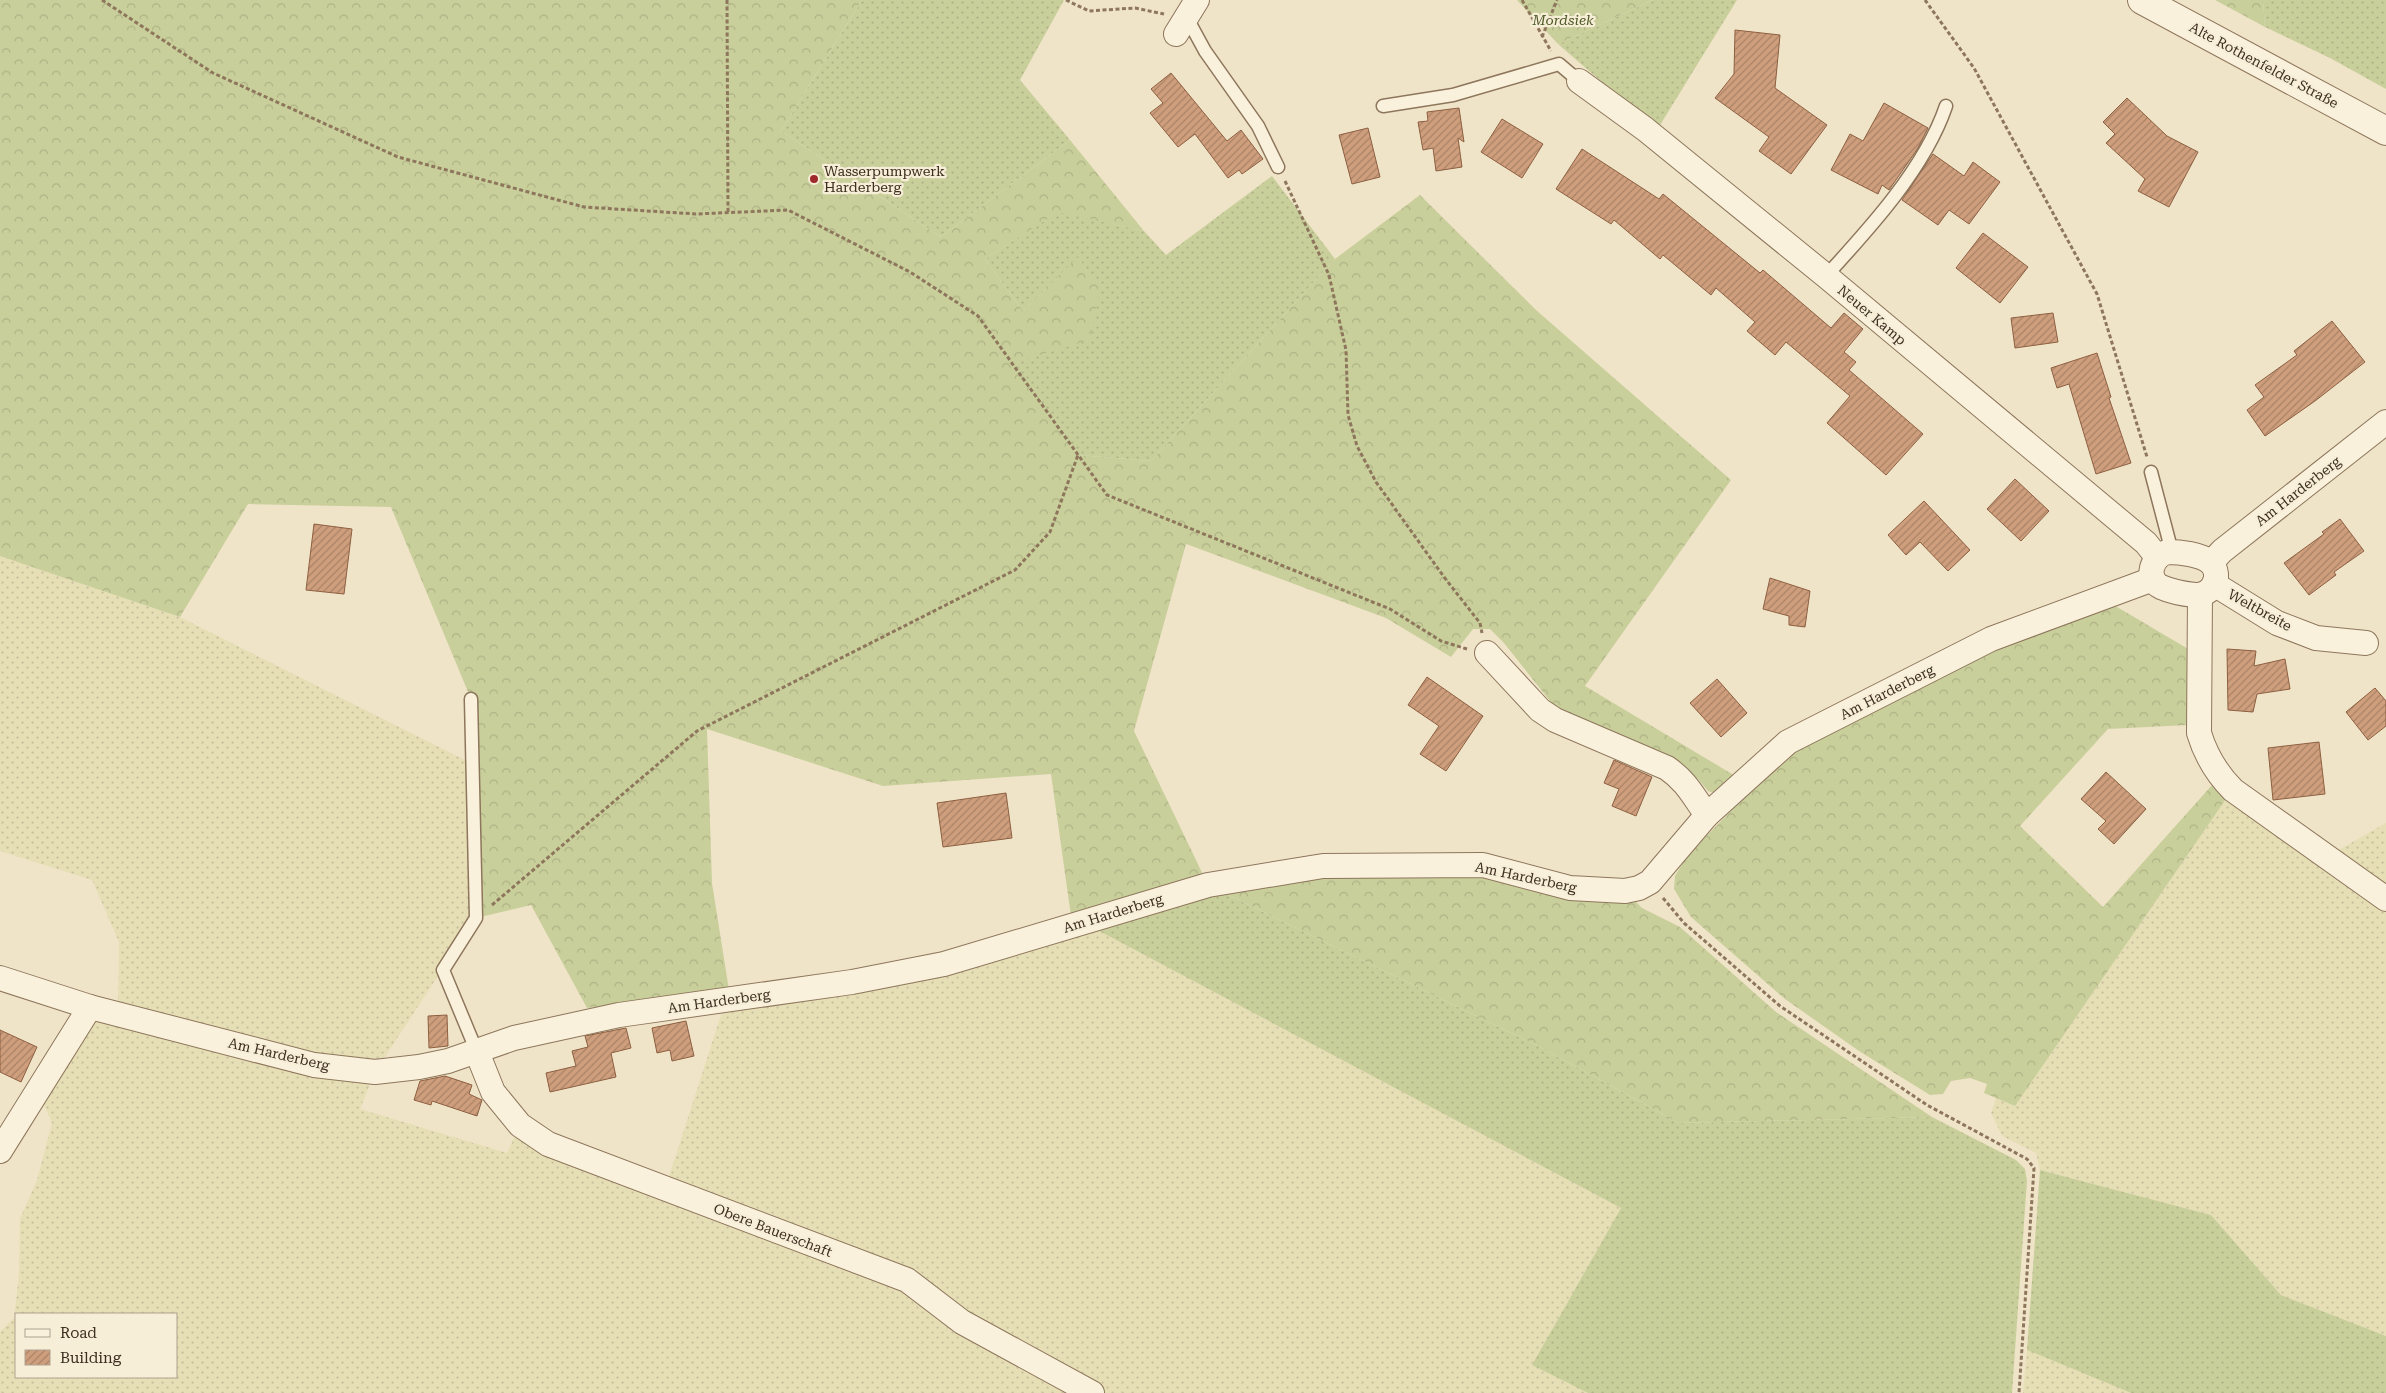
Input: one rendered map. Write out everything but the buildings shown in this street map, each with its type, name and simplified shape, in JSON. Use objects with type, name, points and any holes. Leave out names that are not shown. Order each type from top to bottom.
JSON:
[{"type":"street","name":"Alte Rothenfelder Straße","points":[[2142,0],[2386,130]]},
{"type":"street","name":"Neuer Kamp","points":[[1579,81],[1645,129],[1826,276],[2146,543],[2161,563]]},
{"type":"street","name":"Am Harderberg","points":[[2208,581],[2222,551],[2386,422]]},
{"type":"street","points":[[2208,581],[2167,589],[2157,584],[2161,563],[2200,557],[2208,581],[2199,733],[2205,754],[2218,774],[2232,790],[2386,899]]},
{"type":"street","name":"Am Harderberg","points":[[0,978],[90,1007],[314,1065],[367,1071],[419,1067],[477,1052],[514,1038],[618,1015],[852,982],[944,964],[1208,885],[1323,866],[1483,865],[1570,888],[1626,891],[1639,888],[1650,882],[1707,815],[1788,742],[1992,639],[2161,563]]},
{"type":"street","name":"Weltbreite","points":[[2208,581],[2278,623],[2316,638],[2366,643]]},
{"type":"street","points":[[1487,653],[1540,710],[1555,720],[1667,768],[1679,776],[1687,784],[1707,815]]},
{"type":"street","points":[[0,1151],[90,1007]]},
{"type":"street","name":"Obere Bauerschaft","points":[[477,1052],[493,1092],[520,1125],[548,1144],[907,1280],[962,1322],[1092,1393]]},
{"type":"lane","points":[[1187,18],[1204,51],[1258,126],[1278,167]]},
{"type":"lane","points":[[1383,106],[1453,95],[1559,64],[1579,81]]},
{"type":"lane","points":[[1826,276],[1872,225],[1929,146],[1939,127],[1946,106]]},
{"type":"lane","points":[[2151,472],[2171,539],[2161,563]]},
{"type":"lane","points":[[471,699],[476,918],[443,970],[477,1052]]},
{"type":"path","points":[[102,0],[213,73],[398,157],[584,208],[696,214],[788,210],[910,272],[978,316],[1078,454],[1106,496],[1390,609],[1441,641],[1487,653],[1480,623],[1444,577],[1376,482],[1357,446],[1348,415],[1346,350],[1329,275],[1278,167]]},
{"type":"path","points":[[727,0],[728,212]]},
{"type":"path","points":[[1066,0],[1090,11],[1135,8],[1187,18]]},
{"type":"path","points":[[1522,0],[1559,64]]},
{"type":"path","points":[[1542,37],[1557,0]]},
{"type":"path","points":[[1925,0],[1974,68],[2097,294],[2151,472]]},
{"type":"path","points":[[476,918],[697,731],[1015,570],[1050,532],[1078,454]]},
{"type":"path","points":[[1650,882],[1684,923],[1780,1006],[1928,1106],[2027,1159],[2034,1168],[2019,1393]]},
{"type":"shaded area","points":[[0,555],[180,617],[473,764],[476,918],[375,1072],[360,1109],[507,1153],[520,1125],[665,1189],[729,990],[822,976],[946,950],[1071,916],[1621,1208],[1532,1365],[1588,1393],[0,1393],[0,1332],[14,1318],[19,1275],[20,1219],[37,1180],[52,1123],[38,1091],[90,1007],[118,1014],[119,942],[92,880],[0,851]]},
{"type":"shaded area","points":[[2228,796],[2386,903],[2386,1336],[2281,1295],[2211,1215],[2040,1170],[2036,1153],[2002,1136],[1991,1113],[1996,1098],[2015,1106]]},
{"type":"shaded area","points":[[2386,823],[2386,892],[2335,852]]},
{"type":"shaded area","points":[[2027,1350],[2131,1393],[2023,1393]]},
{"type":"green space","points":[[0,0],[862,0],[781,131],[941,237],[1070,140],[1144,231],[1058,212],[985,259],[1023,311],[1078,257],[1100,289],[1090,340],[1013,363],[1078,455],[1151,461],[1335,259],[1420,195],[1536,310],[1731,480],[1585,686],[1737,777],[1718,794],[1708,791],[1698,779],[1673,760],[1554,706],[1504,643],[1490,629],[1473,629],[1451,657],[1386,618],[1186,544],[1134,731],[1208,885],[1071,916],[1051,774],[883,786],[707,729],[712,883],[729,990],[587,1008],[531,905],[476,918],[471,699],[391,507],[248,504],[180,617],[0,556]]},
{"type":"green space","points":[[862,0],[1064,0],[1020,80],[1070,140],[941,237],[781,131]]},
{"type":"green space","name":"Mordsiek","points":[[1517,0],[1653,0],[1558,44]]},
{"type":"green space","points":[[1653,0],[1737,0],[1657,130],[1558,44]]},
{"type":"green space","points":[[2215,0],[2263,0],[2265,27]]},
{"type":"green space","points":[[2263,0],[2386,0],[2386,89],[2330,58],[2265,27]]},
{"type":"green space","points":[[1272,176],[1335,259],[1151,461],[1078,455],[1012,363],[1078,258],[1023,311],[985,259],[1058,211],[1144,231],[1166,255]]},
{"type":"green space","points":[[2112,604],[2190,650],[2188,725],[2108,729],[2020,826],[2103,907],[2213,784],[2228,796],[2015,1106],[1984,1093],[1987,1084],[1970,1078],[1951,1081],[1943,1094],[1930,1095],[1859,1051],[1785,999],[1691,917],[1674,889],[1675,876],[1687,856],[1792,748],[1996,645]]},
{"type":"green space","points":[[1483,865],[1634,900],[1642,908],[1680,927],[1776,1012],[1932,1117],[1679,1123],[1538,1046],[1208,885]]},
{"type":"green space","points":[[1208,885],[1538,1046],[1679,1123],[1932,1117],[2016,1160],[2025,1169],[2027,1181],[2012,1393],[1588,1393],[1532,1365],[1621,1208],[1071,916]]},
{"type":"green space","points":[[2040,1170],[2211,1215],[2281,1295],[2386,1336],[2386,1393],[2131,1393],[2027,1350]]},
{"type":"place","name":"Wasserpumpwerk Harderberg","points":[[814,179]]}]
